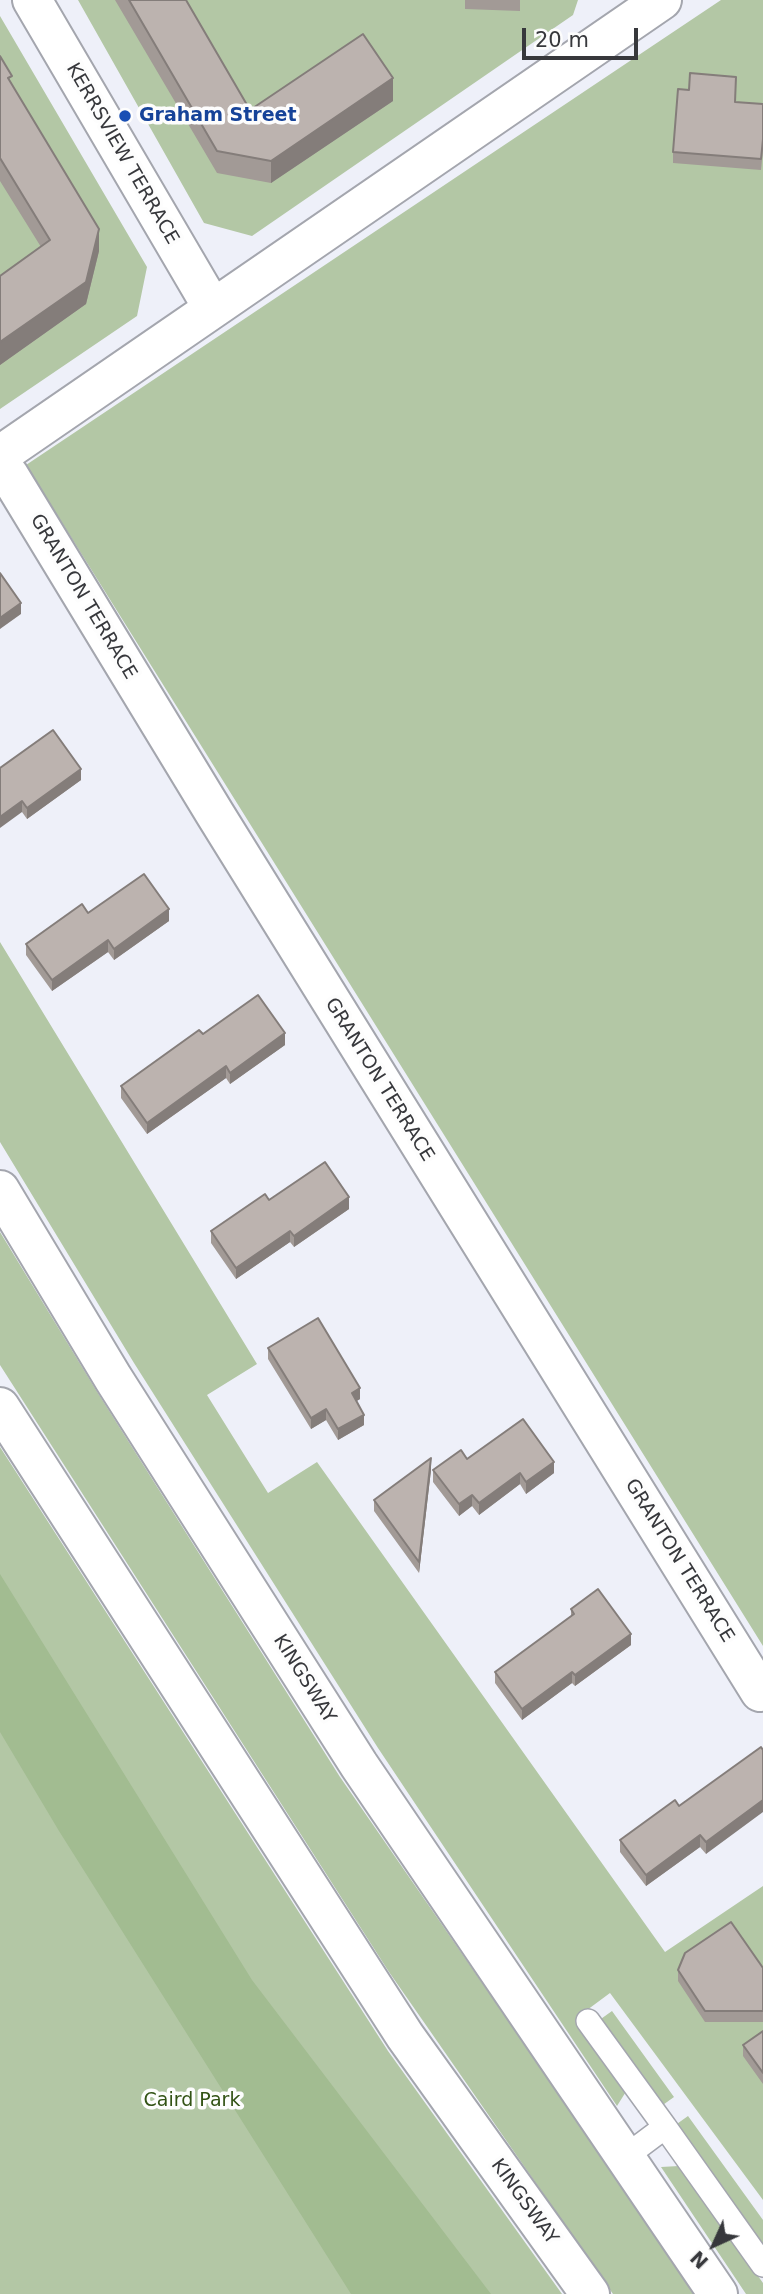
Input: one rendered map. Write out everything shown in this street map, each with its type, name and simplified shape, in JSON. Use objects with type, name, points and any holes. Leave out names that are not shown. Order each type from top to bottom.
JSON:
[{"type":"main road","name":"KERRSVIEW TERRACE","points":[[32,0],[212,307]]},
{"type":"main road","points":[[0,455],[653,3]]},
{"type":"main road","name":"GRANTON TERRACE","points":[[0,468],[9,475],[215,814],[760,1692]]},
{"type":"main road","name":"KINGSWAY","points":[[0,1190],[113,1378],[359,1765],[718,2294]]},
{"type":"main road","name":"KINGSWAY","points":[[0,1407],[405,2036],[590,2294]]},
{"type":"lane","points":[[588,2021],[763,2265]]},
{"type":"lane","points":[[625,2157],[665,2127]]},
{"type":"green space","points":[[78,0],[578,0],[573,15],[252,236],[204,223]]},
{"type":"green space","points":[[721,0],[763,0],[763,1646],[26,465]]},
{"type":"green space","points":[[0,16],[147,267],[137,316],[0,409]]},
{"type":"green space","points":[[0,942],[257,1364],[207,1395],[268,1493],[317,1462],[665,1952],[763,1886],[763,2200],[610,1993],[583,2013],[627,2090],[617,2106],[378,1748],[134,1363],[0,1142]]},
{"type":"green space","points":[[0,1232],[96,1390],[340,1777],[697,2294],[613,2294],[389,1972],[0,1365]]},
{"type":"green space","name":"Caird Park","points":[[0,1447],[388,2051],[562,2294],[0,2294]]},
{"type":"green space","points":[[0,1574],[252,1980],[491,2294],[351,2294],[59,1831],[0,1732]]},
{"type":"green space","points":[[612,2011],[674,2097],[660,2107],[598,2021]]},
{"type":"green space","points":[[688,2116],[763,2220],[763,2250],[674,2126]]},
{"type":"green space","points":[[679,2166],[763,2283],[763,2294],[746,2294],[661,2167]]},
{"type":"building","points":[[129,0],[186,0],[250,110],[363,34],[393,78],[271,161],[217,151]]},
{"type":"building","points":[[0,56],[12,76],[8,78],[99,229],[86,282],[0,342],[0,276],[50,240],[0,158]]},
{"type":"building","points":[[690,73],[736,77],[735,102],[763,104],[761,159],[673,152],[678,89],[689,90]]},
{"type":"building","points":[[0,573],[21,603],[0,618]]},
{"type":"building","points":[[53,730],[81,769],[27,808],[22,801],[0,817],[0,768]]},
{"type":"building","points":[[144,874],[169,909],[114,949],[108,940],[52,980],[26,944],[82,904],[88,913]]},
{"type":"building","points":[[258,995],[285,1033],[230,1073],[226,1066],[147,1123],[121,1086],[199,1030],[203,1034]]},
{"type":"building","points":[[325,1162],[349,1197],[294,1236],[290,1231],[236,1268],[211,1231],[265,1194],[269,1200]]},
{"type":"building","points":[[318,1318],[360,1388],[352,1393],[364,1415],[338,1429],[326,1409],[311,1418],[268,1348]]},
{"type":"building","points":[[523,1419],[554,1462],[526,1482],[520,1473],[479,1503],[472,1495],[459,1504],[433,1470],[461,1450],[467,1459]]},
{"type":"building","points":[[431,1458],[419,1562],[374,1500]]},
{"type":"building","points":[[598,1589],[631,1634],[575,1675],[572,1672],[522,1709],[495,1672],[574,1614],[571,1609]]},
{"type":"building","points":[[761,1747],[763,1800],[706,1842],[700,1835],[646,1875],[620,1840],[675,1800],[679,1806]]},
{"type":"building","points":[[731,1922],[763,1968],[763,2011],[705,2011],[678,1970],[685,1953]]},
{"type":"building","points":[[763,2031],[763,2073],[743,2045]]},
{"type":"place","name":"Graham Street","points":[[125,116]]}]
